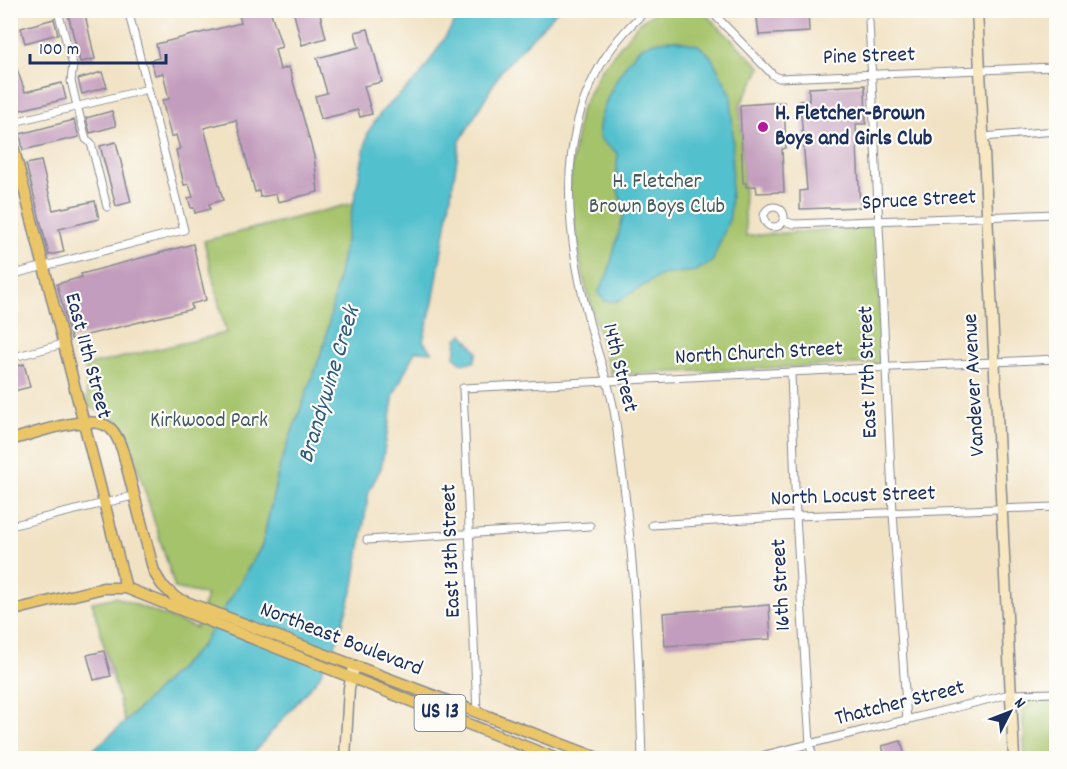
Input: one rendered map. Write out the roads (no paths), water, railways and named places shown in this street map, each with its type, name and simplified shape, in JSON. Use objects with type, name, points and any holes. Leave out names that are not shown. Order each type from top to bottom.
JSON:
[{"type":"main road","name":"East 11th Street","points":[[10,134],[126,588]]},
{"type":"main road","points":[[10,440],[84,421]]},
{"type":"main road","name":"US 13","points":[[84,421],[102,424],[118,439],[154,572],[169,593],[204,614]]},
{"type":"main road","name":"US 13","points":[[10,611],[103,588],[126,588],[204,614]]},
{"type":"main road","name":"Northeast Boulevard","points":[[204,614],[329,662],[554,759]]},
{"type":"main road","name":"Northeast Boulevard","points":[[353,673],[477,712],[598,759]]},
{"type":"street","points":[[10,275],[184,230],[128,10]]},
{"type":"street","name":"14th Street","points":[[642,759],[639,656],[624,489],[612,399],[586,310],[571,227],[568,186],[576,123],[598,68],[633,22],[647,10]]},
{"type":"street","name":"Pine Street","points":[[710,10],[778,78],[1056,67]]},
{"type":"street","name":"Vandever Avenue","points":[[977,10],[1014,759]]},
{"type":"street","points":[[59,15],[73,65],[71,81],[77,106],[86,139],[91,143],[107,207]]},
{"type":"street","name":"East 17th Street","points":[[869,21],[892,513],[907,721]]},
{"type":"street","points":[[10,123],[148,89]]},
{"type":"street","points":[[983,137],[1056,131]]},
{"type":"street","name":"Spruce Street","points":[[783,221],[794,224],[880,222],[1056,214]]},
{"type":"street","points":[[10,358],[63,344]]},
{"type":"street","name":"North Church Street","points":[[463,388],[1056,359]]},
{"type":"street","name":"16th Street","points":[[791,373],[796,516],[810,745],[813,759]]},
{"type":"street","name":"East 13th Street","points":[[463,388],[477,712]]},
{"type":"street","points":[[10,526],[134,496]]},
{"type":"street","name":"North Locust Street","points":[[652,525],[796,516],[1056,507]]},
{"type":"street","points":[[367,540],[590,526]]},
{"type":"street","points":[[345,759],[353,673]]},
{"type":"street","name":"Thatcher Street","points":[[753,759],[1010,694],[1056,693]]},
{"type":"water","name":"Brandywine Creek","points":[[462,11],[557,11],[501,71],[460,141],[434,297],[423,341],[432,352],[415,351],[394,394],[381,468],[369,491],[354,585],[338,639],[319,677],[249,758],[84,758],[125,722],[202,645],[262,546],[280,465],[325,342],[368,132],[382,111],[420,76]]},
{"type":"water","points":[[674,40],[698,45],[710,55],[731,94],[733,138],[730,217],[712,262],[695,271],[661,275],[618,301],[605,301],[598,293],[608,273],[625,209],[617,183],[618,154],[600,138],[601,117],[605,103],[619,75],[635,53],[649,43]]},
{"type":"water","points":[[463,334],[477,352],[474,362],[462,363],[455,357],[457,339]]},
{"type":"place","name":"H. Fletcher-Brown Boys and Girls Club","points":[[763,127]]},
{"type":"park label","name":"H. Fletcher Brown Boys Club","points":[[657,194]]},
{"type":"park label","name":"Kirkwood Park","points":[[209,421]]}]
